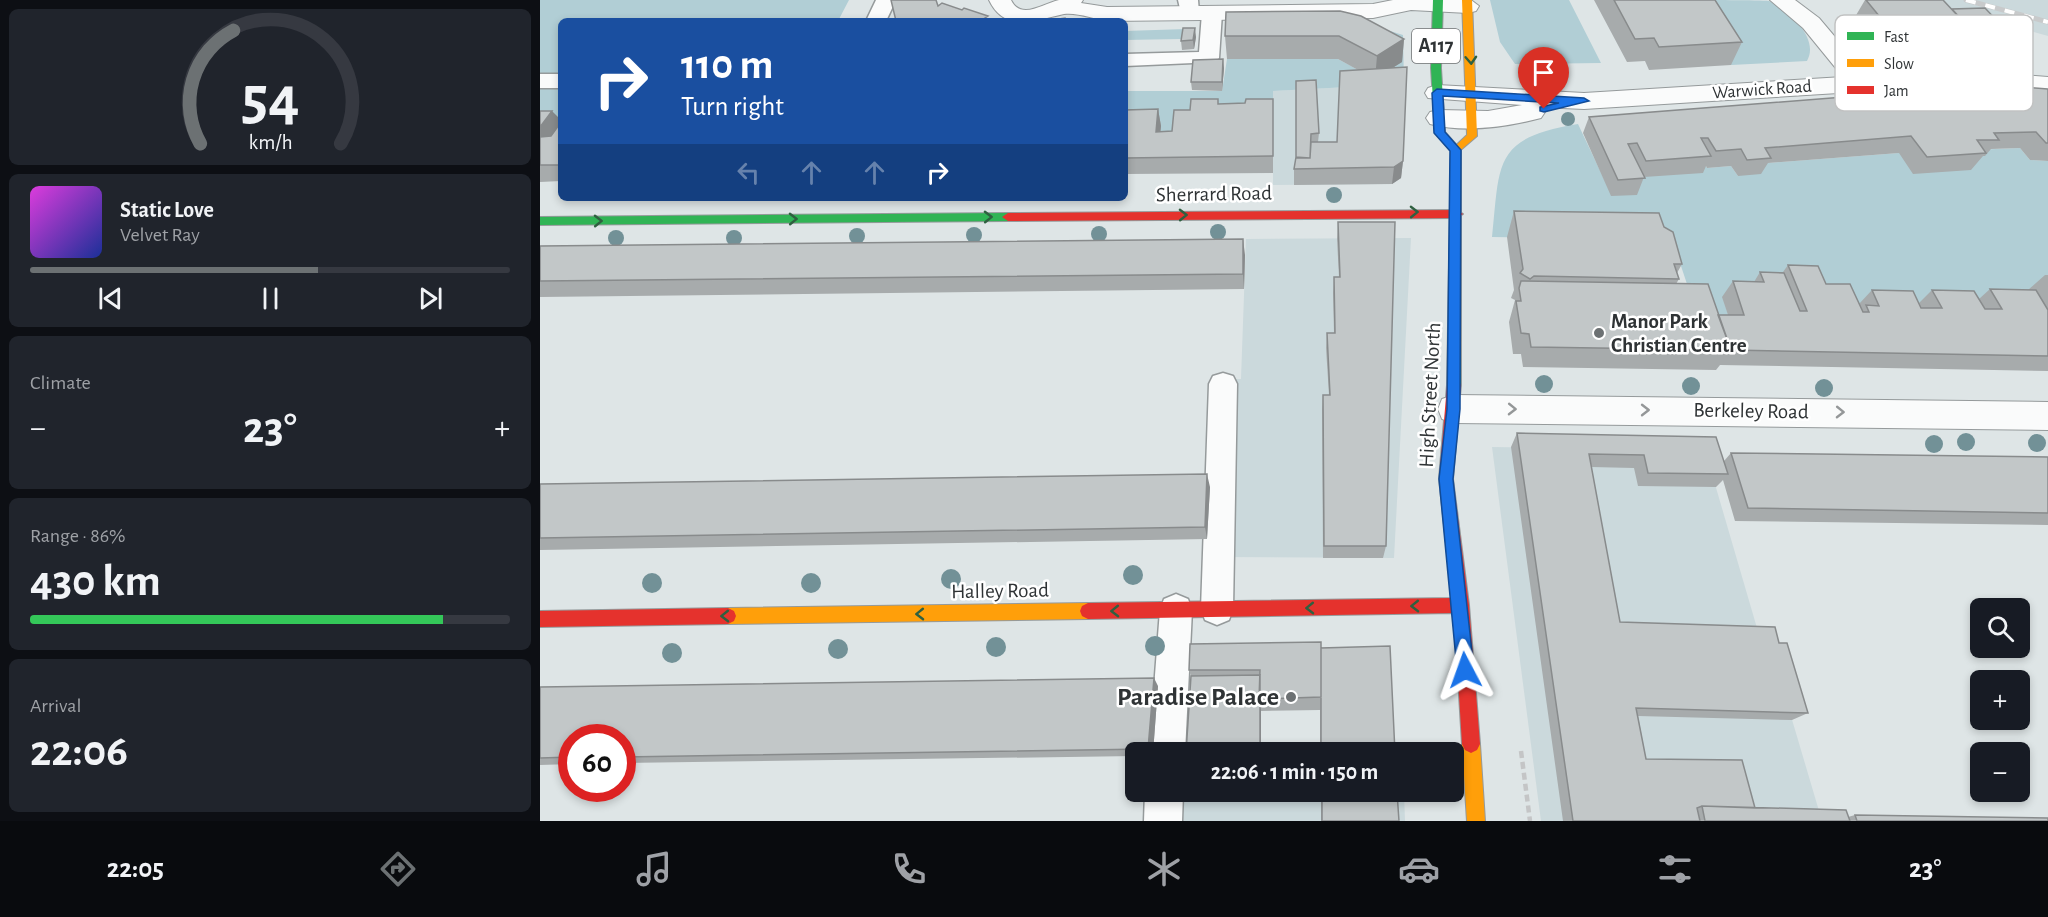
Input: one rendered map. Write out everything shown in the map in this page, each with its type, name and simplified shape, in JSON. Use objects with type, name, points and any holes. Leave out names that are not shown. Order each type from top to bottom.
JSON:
[{"type":"street","points":[[1000,0],[1001,5],[1009,12],[1022,16],[1036,16],[1068,4],[1107,14],[1188,6],[1212,13],[1468,10]]},
{"type":"street","points":[[1781,0],[1811,23],[1835,52]]},
{"type":"street","name":"A117","points":[[1437,9],[1440,133],[1456,150],[1472,136],[1473,107],[1468,10]]},
{"type":"street","name":"Warwick Road","points":[[2033,84],[2048,85]]},
{"type":"street","name":"Warwick Road","points":[[1438,105],[1473,107],[1504,117],[1584,101],[1835,85]]},
{"type":"street","name":"High Street North","points":[[1456,150],[1454,409],[1446,479],[1461,605],[1476,821]]},
{"type":"street","name":"Sherrard Road","points":[[540,221],[1457,214]]},
{"type":"street","name":"Berkeley Road","points":[[1454,409],[2048,416]]},
{"type":"street","name":"Halley Road","points":[[540,619],[1461,605]]},
{"type":"lane","points":[[877,18],[886,0]]},
{"type":"lane","points":[[1128,60],[1209,58],[1212,13]]},
{"type":"lane","points":[[540,81],[558,81]]},
{"type":"lane","points":[[1217,609],[1223,384]]},
{"type":"lane","points":[[1168,742],[1176,610]]},
{"type":"lane","points":[[1163,821],[1164,802]]},
{"type":"shaded area","points":[[540,0],[849,0],[840,18],[558,18],[558,127],[540,130]]},
{"type":"shaded area","points":[[1490,0],[1569,0],[1601,63],[1515,64],[1500,42]]},
{"type":"shaded area","points":[[1690,0],[1769,1],[1777,5],[1793,18],[1806,34],[1810,52],[1807,61],[1731,65]]},
{"type":"shaded area","points":[[1920,0],[2048,0],[2048,36],[2033,32],[2033,15],[1973,15]]},
{"type":"shaded area","points":[[1374,26],[1403,35],[1404,84],[1273,91],[1273,116],[1247,116],[1175,148],[1128,127],[1128,91],[1222,91],[1227,59],[1338,59],[1375,79]]},
{"type":"shaded area","points":[[1186,29],[1181,39],[1128,40],[1128,31]]},
{"type":"shaded area","points":[[1404,84],[1401,178],[1392,184],[1273,185],[1273,91]]},
{"type":"shaded area","points":[[1578,124],[1612,196],[1621,161],[1700,155],[1707,168],[1731,166],[1738,176],[1755,164],[1899,153],[2020,148],[2030,160],[2048,161],[2048,291],[1926,323],[1723,298],[1733,330],[1714,365],[1672,239],[1492,237],[1500,172],[1506,158],[1516,146],[1530,137]]},
{"type":"shaded area","points":[[1411,238],[1394,558],[1218,557],[1214,380],[1241,379],[1246,239]]},
{"type":"shaded area","points":[[1492,447],[1705,450],[1764,652],[1772,652],[1822,821],[1541,821]]},
{"type":"shaded area","points":[[1149,802],[1404,802],[1405,821],[1148,821]]},
{"type":"building","points":[[891,0],[936,0],[938,6],[942,3],[988,16],[985,18],[895,18]]},
{"type":"building","points":[[1614,0],[1715,0],[1742,42],[1659,47],[1654,38],[1635,39]]},
{"type":"building","points":[[1866,0],[1943,0],[1957,15],[1878,15]]},
{"type":"building","points":[[1985,8],[1992,15],[1957,15],[1952,9]]},
{"type":"building","points":[[1340,11],[1361,16],[1404,39],[1377,56],[1339,36],[1225,36],[1226,12]]},
{"type":"building","points":[[1183,28],[1195,28],[1193,40],[1181,41]]},
{"type":"building","points":[[1223,59],[1222,82],[1191,82],[1193,60]]},
{"type":"building","points":[[1407,67],[1403,161],[1394,167],[1294,169],[1296,157],[1310,158],[1311,142],[1337,142],[1340,71]]},
{"type":"building","points":[[1316,80],[1319,133],[1311,134],[1310,158],[1296,158],[1296,81]]},
{"type":"building","points":[[2033,88],[2048,89],[2048,143],[2036,132],[1994,133],[1999,140],[1977,140],[1986,153],[1927,157],[1911,136],[1765,148],[1771,158],[1747,160],[1741,149],[1716,151],[1708,138],[1701,138],[1711,156],[1646,161],[1637,143],[1628,144],[1645,178],[1618,180],[1589,117],[1835,98],[1835,111],[2033,111]]},
{"type":"building","points":[[1191,99],[1218,99],[1218,104],[1245,103],[1246,99],[1273,99],[1273,156],[1128,158],[1128,110],[1158,109],[1156,132],[1172,131],[1174,110],[1190,110]]},
{"type":"building","points":[[540,111],[552,111],[540,127]]},
{"type":"building","points":[[558,126],[558,165],[540,165],[540,137],[551,136]]},
{"type":"building","points":[[1514,211],[1659,213],[1664,227],[1673,232],[1682,264],[1674,264],[1679,279],[1534,276],[1530,279],[1520,273],[1523,269]]},
{"type":"building","points":[[1338,222],[1395,222],[1386,546],[1324,546],[1323,395],[1330,395],[1327,333],[1335,333],[1334,277],[1340,277]]},
{"type":"building","points":[[1243,239],[1243,274],[540,281],[540,246]]},
{"type":"building","points":[[1788,265],[1818,266],[1826,284],[1850,284],[1863,312],[1869,312],[1866,305],[1879,306],[1872,290],[1913,291],[1921,308],[1942,308],[1932,290],[1974,291],[1985,309],[2002,309],[1990,289],[2036,290],[2048,310],[2048,356],[1731,350],[1718,315],[1744,315],[1733,281],[1764,282],[1760,272],[1784,273],[1800,311],[1807,311]]},
{"type":"building","points":[[1521,281],[1708,284],[1731,350],[1531,347],[1529,334],[1521,333],[1516,301],[1521,301],[1519,288]]},
{"type":"building","points":[[1517,433],[1716,437],[1728,474],[1648,473],[1644,455],[1589,454],[1620,622],[1775,627],[1779,643],[1787,643],[1808,713],[1636,708],[1646,759],[1742,760],[1755,808],[1702,806],[1697,808],[1700,821],[1573,821]]},
{"type":"building","points":[[1731,453],[2048,457],[2048,513],[1748,508]]},
{"type":"building","points":[[1207,474],[1205,527],[540,538],[540,484]]},
{"type":"building","points":[[1321,642],[1321,697],[1259,699],[1260,670],[1189,670],[1190,644]]},
{"type":"building","points":[[1390,646],[1394,742],[1321,742],[1321,648]]},
{"type":"building","points":[[1260,675],[1260,742],[1187,742],[1191,676]]},
{"type":"building","points":[[1154,678],[1149,742],[1125,742],[1125,749],[636,757],[636,724],[558,724],[558,757],[540,758],[540,687]]},
{"type":"building","points":[[1322,802],[1398,802],[1399,821],[1322,821]]},
{"type":"building","points":[[1702,806],[1846,810],[1850,821],[1705,821]]},
{"type":"building","points":[[1855,815],[2048,818],[2048,821],[1857,821]]},
{"type":"railway","points":[[1966,0],[2022,15]]},
{"type":"railway","points":[[2033,18],[2048,22]]},
{"type":"traffic: fast","points":[[1438,0],[1436,68],[1440,133],[1456,150],[1454,385]]},
{"type":"traffic: fast","points":[[540,221],[1008,217]]},
{"type":"traffic: slow","points":[[1456,150],[1472,136],[1467,0]]},
{"type":"traffic: slow","points":[[728,616],[1088,611]]},
{"type":"traffic: slow","points":[[1471,744],[1476,821]]},
{"type":"traffic: jam","points":[[1008,217],[1457,214]]},
{"type":"traffic: jam","points":[[1454,385],[1446,479],[1461,605],[1471,744]]},
{"type":"traffic: jam","points":[[1088,611],[1461,605]]},
{"type":"traffic: jam","points":[[540,619],[728,616]]},
{"type":"place","name":"Manor Park Christian Centre","points":[[1599,333]]},
{"type":"place","name":"Paradise Palace","points":[[1291,697]]},
{"type":"route","points":[[1465,670],[1461,605],[1446,479],[1454,409],[1456,150],[1440,133],[1437,93],[1584,101],[1544,109]]}]
